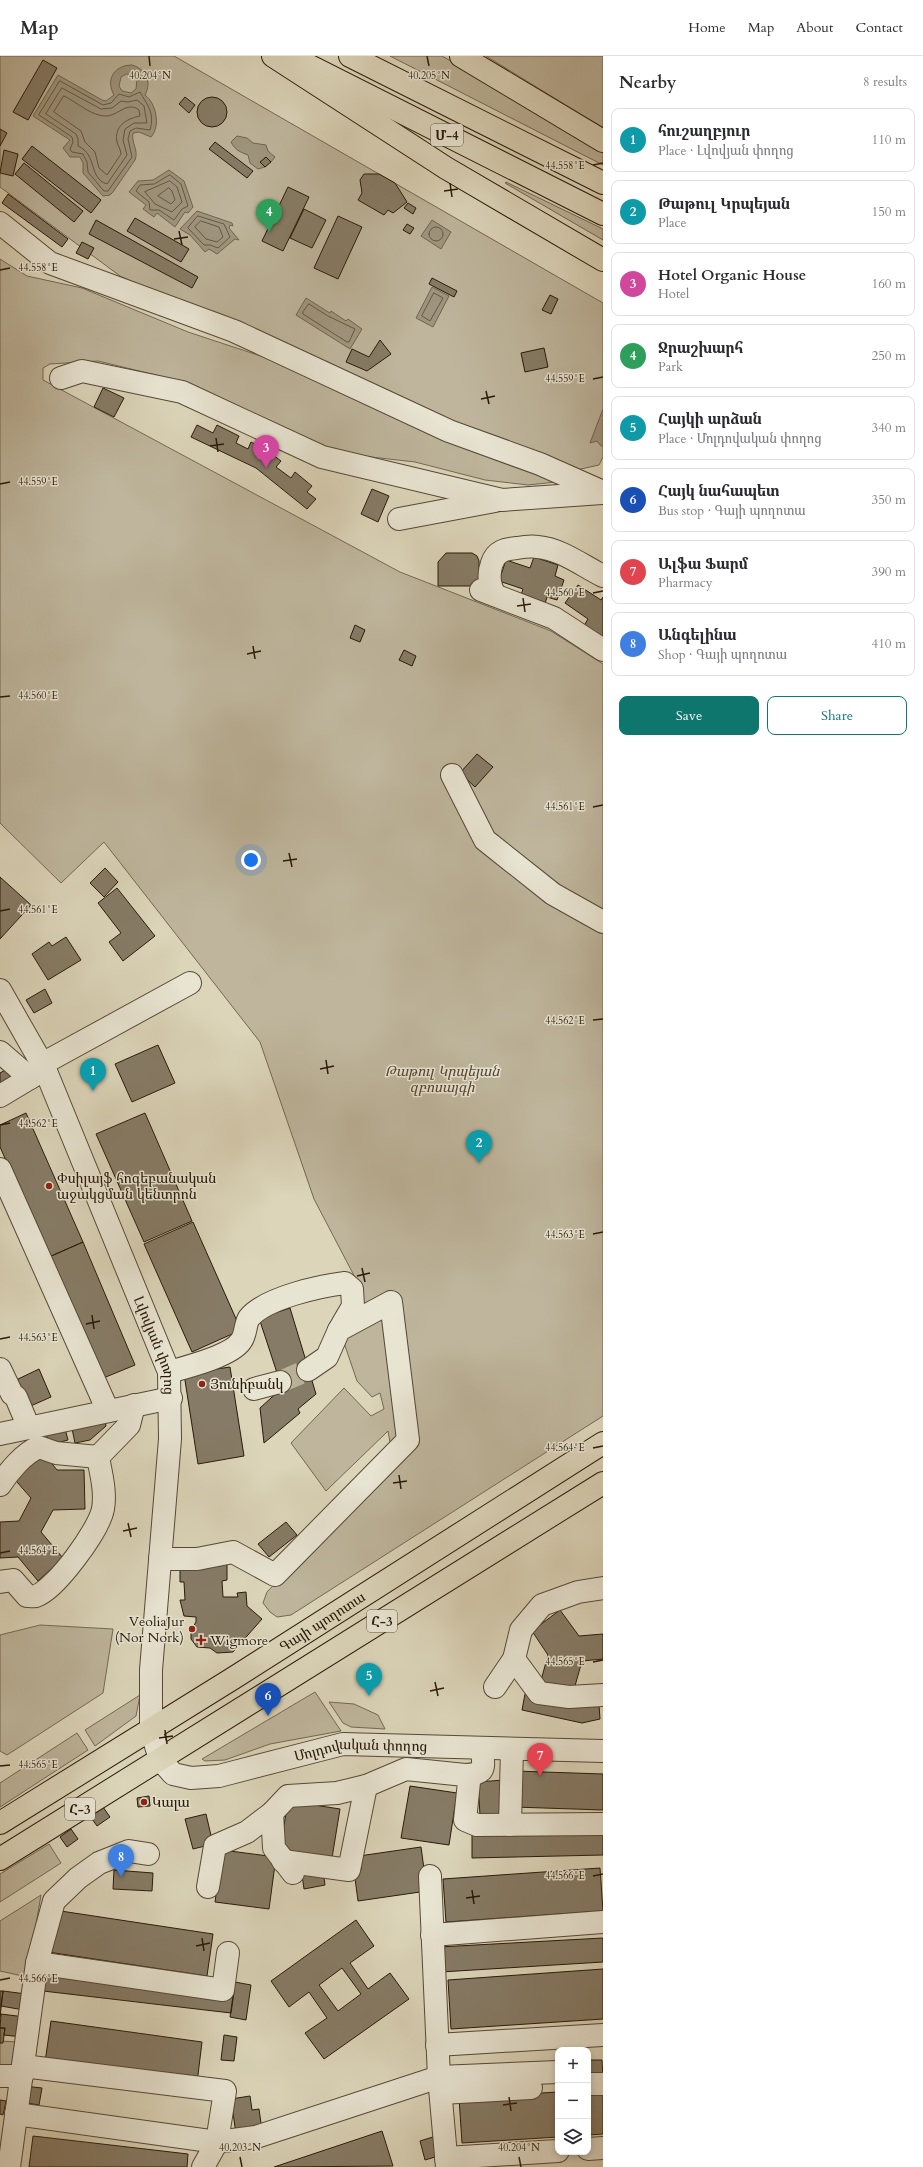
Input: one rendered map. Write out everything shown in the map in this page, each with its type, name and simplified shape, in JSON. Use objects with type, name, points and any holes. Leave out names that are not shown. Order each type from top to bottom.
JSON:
[{"type":"main road","points":[[273,56],[446,168],[603,260]]},
{"type":"main road","name":"Մ-4","points":[[290,56],[603,214]]},
{"type":"main road","name":"Մ-4","points":[[350,56],[603,183]]},
{"type":"main road","points":[[461,56],[603,141]]},
{"type":"main road","name":"Գայի պողոտա","points":[[0,1823],[151,1730],[603,1443]]},
{"type":"main road","name":"Գայի պողոտա","points":[[0,1859],[603,1483]]},
{"type":"street","points":[[0,223],[50,263],[234,331],[346,381],[449,431],[540,464],[603,492]]},
{"type":"street","points":[[61,378],[82,371],[182,392],[322,457],[502,500]]},
{"type":"street","points":[[399,519],[502,500],[603,492]]},
{"type":"street","points":[[603,576],[551,550],[538,547],[510,548],[496,555],[492,562],[489,580],[491,588],[487,592],[554,618],[603,650]]},
{"type":"street","points":[[452,775],[484,840],[553,894],[603,922]]},
{"type":"street","points":[[0,1096],[39,1070],[190,983]]},
{"type":"street","name":"Լվովյան փողոց","points":[[0,990],[39,1070],[169,1372],[171,1398],[170,1439],[151,1670],[151,1730]]},
{"type":"street","points":[[0,1052],[39,1070]]},
{"type":"street","points":[[0,1169],[108,1411]]},
{"type":"street","points":[[169,1372],[190,1367],[230,1350],[241,1342],[249,1319],[269,1303],[328,1285],[345,1283],[352,1289],[353,1306],[339,1330],[327,1357],[308,1370]]},
{"type":"street","points":[[160,1559],[197,1559],[233,1552],[275,1575],[408,1440],[391,1302],[339,1330]]},
{"type":"street","points":[[0,1369],[12,1394],[16,1397],[29,1428]]},
{"type":"street","points":[[254,1389],[280,1382]]},
{"type":"street","points":[[0,1434],[171,1398]]},
{"type":"street","points":[[0,1485],[6,1475],[32,1450],[39,1447],[56,1454],[98,1457],[129,1425],[134,1406]]},
{"type":"street","points":[[0,1582],[13,1580],[27,1596],[36,1596],[66,1570],[78,1555],[87,1543],[103,1510],[103,1485],[98,1457]]},
{"type":"street","points":[[494,1687],[514,1659],[521,1630],[542,1605],[578,1592],[603,1588]]},
{"type":"street","points":[[514,1659],[539,1693],[569,1697],[603,1695]]},
{"type":"street","name":"Մոլդովական փողոց","points":[[151,1730],[160,1759],[173,1774],[191,1778],[219,1776],[343,1744],[603,1751]]},
{"type":"street","points":[[208,1887],[215,1846],[247,1832],[272,1812],[288,1796],[337,1793],[366,1786],[406,1769],[465,1775],[477,1774],[481,1772],[483,1768],[482,1748]]},
{"type":"street","points":[[510,1825],[512,1749]]},
{"type":"street","points":[[465,1775],[470,1782],[465,1820],[477,1825],[603,1824]]},
{"type":"street","points":[[272,1812],[274,1848],[290,1869],[349,1870],[366,1786]]},
{"type":"street","points":[[9,2167],[37,1963],[54,1901],[65,1889],[99,1863],[129,1851],[148,1854]]},
{"type":"street","points":[[430,1876],[440,2085],[446,2163],[555,2151]]},
{"type":"street","points":[[432,1935],[603,1922]]},
{"type":"street","points":[[37,1963],[223,1990],[228,1953]]},
{"type":"street","points":[[438,2045],[603,2035]]},
{"type":"street","points":[[0,2076],[22,2071],[225,2091],[217,2142],[203,2167]]},
{"type":"street","points":[[16,2114],[217,2142],[256,2138],[440,2085],[555,2072]]},
{"type":"street","points":[[591,2084],[603,2084]]},
{"type":"street","points":[[440,2085],[555,2086]]},
{"type":"street","points":[[591,2149],[603,2148]]},
{"type":"green space","points":[[0,56],[174,56],[603,303],[603,457],[599,465],[563,473],[120,276],[0,187]]},
{"type":"green space","points":[[390,56],[442,56],[603,147],[603,165]]},
{"type":"green space","points":[[486,56],[603,56],[603,128]]},
{"type":"green space","points":[[506,182],[603,229],[603,240],[505,183]]},
{"type":"green space","name":"Թաթուլ Կրպեյան զբոսայգի","points":[[0,259],[27,276],[82,288],[188,332],[291,366],[448,442],[556,482],[528,485],[485,480],[415,462],[336,453],[232,403],[160,376],[98,361],[50,364],[43,368],[43,380],[400,572],[551,631],[603,664],[603,1416],[291,1615],[277,1617],[270,1612],[263,1603],[267,1592],[393,1459],[388,1431],[326,1491],[291,1443],[344,1388],[371,1416],[384,1409],[380,1393],[372,1397],[357,1381],[341,1334],[360,1287],[314,1199],[260,1042],[104,842],[61,883],[0,823]]},
{"type":"green space","points":[[40,1625],[113,1629],[103,1693],[7,1755],[0,1751],[0,1635]]},
{"type":"green space","points":[[315,1692],[341,1731],[270,1744],[225,1760],[205,1761],[202,1759]]},
{"type":"green space","points":[[140,1695],[136,1716],[95,1746],[85,1730]]},
{"type":"green space","points":[[329,1702],[354,1704],[378,1715],[385,1729],[351,1727],[343,1723]]},
{"type":"green space","points":[[77,1733],[88,1750],[0,1807],[0,1783]]},
{"type":"green space","points":[[49,1844],[61,1863],[0,1902],[0,1874]]},
{"type":"green space","points":[[41,1895],[27,1977],[0,1971],[0,1921]]},
{"type":"green space","points":[[0,2041],[17,2042],[15,2065],[0,2069]]},
{"type":"water","points":[[132,65],[137,67],[144,73],[148,81],[145,95],[152,103],[156,115],[156,127],[151,137],[139,132],[133,133],[136,153],[135,160],[113,192],[110,195],[103,196],[83,173],[83,163],[80,157],[70,157],[63,148],[70,140],[33,116],[58,75],[106,101],[114,95],[111,89],[111,78],[113,74],[116,70]],"holes":[[[126,74],[132,75],[137,80],[136,89],[131,93],[122,91],[119,86],[121,77]]]},
{"type":"water","points":[[237,136],[247,138],[253,143],[266,145],[268,151],[275,157],[271,162],[266,157],[261,162],[265,167],[258,169],[250,163],[248,155],[234,147],[231,142]]},
{"type":"water","points":[[169,170],[184,181],[193,207],[188,213],[185,212],[175,227],[157,213],[154,217],[143,209],[146,205],[129,192],[138,181],[153,180]]},
{"type":"water","points":[[197,211],[232,223],[233,226],[230,225],[229,228],[239,240],[235,239],[217,254],[209,249],[205,252],[190,235],[180,229]]},
{"type":"water","points":[[432,220],[451,232],[441,249],[421,236]]},
{"type":"water","points":[[432,287],[449,296],[433,327],[416,318]]},
{"type":"water","points":[[306,298],[346,321],[348,319],[362,329],[350,349],[296,315]]},
{"type":"water","points":[[603,409],[603,446],[601,446],[597,441],[590,443]]},
{"type":"building","points":[[43,60],[57,68],[28,120],[13,112]]},
{"type":"building","points":[[185,97],[195,105],[189,113],[179,104]]},
{"type":"building","points":[[212,97],[223,101],[227,112],[223,123],[212,127],[201,123],[197,112],[201,101]]},
{"type":"building","points":[[0,129],[7,133],[0,146]]},
{"type":"building","points":[[215,142],[253,171],[247,178],[209,149]]},
{"type":"building","points":[[32,146],[101,200],[91,213],[22,159]]},
{"type":"building","points":[[4,150],[18,154],[13,176],[0,173]]},
{"type":"building","points":[[266,157],[271,162],[265,167],[260,162]]},
{"type":"building","points":[[24,163],[83,211],[74,222],[15,174]]},
{"type":"building","points":[[364,174],[379,174],[395,183],[407,202],[393,213],[388,210],[384,215],[358,200],[362,193],[360,180]]},
{"type":"building","points":[[288,187],[309,197],[283,251],[262,241]]},
{"type":"building","points":[[8,194],[68,239],[62,247],[2,203]]},
{"type":"building","points":[[408,203],[416,208],[413,214],[404,208]]},
{"type":"building","points":[[304,209],[326,220],[312,248],[290,238]]},
{"type":"building","points":[[338,216],[362,227],[338,279],[314,268]]},
{"type":"building","points":[[135,218],[189,249],[181,262],[127,231]]},
{"type":"building","points":[[96,220],[198,277],[192,288],[89,234]]},
{"type":"building","points":[[407,224],[414,228],[410,234],[403,230]]},
{"type":"building","points":[[82,242],[94,248],[88,259],[76,253]]},
{"type":"building","points":[[432,278],[457,291],[454,297],[429,284]]},
{"type":"building","points":[[550,295],[558,299],[551,314],[542,310]]},
{"type":"building","points":[[380,340],[391,354],[367,371],[346,362],[352,349],[369,357]]},
{"type":"building","points":[[544,348],[548,367],[525,372],[521,353]]},
{"type":"building","points":[[103,388],[124,398],[114,417],[94,407]]},
{"type":"building","points":[[197,425],[213,433],[217,425],[239,436],[236,443],[248,449],[251,442],[268,451],[281,461],[276,467],[291,478],[295,472],[312,486],[307,492],[316,499],[307,509],[256,468],[191,437]]},
{"type":"building","points":[[372,489],[389,496],[378,522],[361,514]]},
{"type":"building","points":[[446,553],[472,553],[477,556],[479,561],[479,586],[438,586],[438,562]]},
{"type":"building","points":[[534,557],[558,565],[555,576],[564,580],[557,600],[547,597],[544,607],[520,598],[523,589],[499,581],[506,560],[530,568]]},
{"type":"building","points":[[578,585],[601,600],[603,597],[603,642],[582,629],[588,619],[565,603]]},
{"type":"building","points":[[355,625],[365,630],[360,642],[350,638]]},
{"type":"building","points":[[404,650],[416,656],[412,666],[399,660]]},
{"type":"building","points":[[477,754],[493,767],[475,787],[460,773]]},
{"type":"building","points":[[105,868],[118,882],[104,897],[90,883]]},
{"type":"building","points":[[0,877],[31,905],[0,939]]},
{"type":"building","points":[[117,888],[155,936],[123,961],[109,942],[121,933],[98,903]]},
{"type":"building","points":[[66,937],[81,960],[48,980],[32,954],[49,942],[52,946]]},
{"type":"building","points":[[45,989],[52,1003],[34,1013],[26,1000]]},
{"type":"building","points":[[158,1045],[175,1083],[132,1102],[115,1064]]},
{"type":"building","points":[[7,1069],[13,1078],[0,1087],[0,1073]]},
{"type":"building","points":[[26,1113],[83,1242],[49,1257],[0,1147],[0,1125]]},
{"type":"building","points":[[145,1113],[192,1221],[144,1242],[96,1134]]},
{"type":"building","points":[[193,1222],[241,1330],[192,1352],[144,1244]]},
{"type":"building","points":[[83,1242],[135,1365],[101,1379],[49,1257]]},
{"type":"building","points":[[290,1308],[316,1394],[298,1409],[300,1413],[264,1443],[260,1408],[282,1388],[259,1318]]},
{"type":"building","points":[[230,1367],[244,1456],[198,1464],[184,1374]]},
{"type":"building","points":[[39,1369],[51,1397],[26,1408],[14,1381]]},
{"type":"building","points":[[104,1417],[106,1426],[90,1440],[75,1443],[71,1424]]},
{"type":"building","points":[[64,1425],[68,1440],[49,1445],[45,1429]]},
{"type":"building","points":[[39,1448],[57,1470],[84,1470],[85,1509],[53,1510],[41,1532],[63,1558],[38,1581],[18,1557],[0,1558],[0,1522],[19,1521],[31,1498],[10,1474]]},
{"type":"building","points":[[286,1522],[297,1535],[269,1557],[258,1544]]},
{"type":"building","points":[[227,1563],[227,1580],[222,1581],[223,1597],[238,1597],[237,1593],[246,1592],[247,1606],[262,1619],[233,1652],[217,1653],[210,1648],[197,1647],[191,1639],[191,1630],[196,1622],[196,1617],[184,1616],[180,1600],[185,1600],[184,1582],[180,1582],[180,1564]]},
{"type":"building","points":[[560,1610],[579,1636],[603,1634],[603,1659],[582,1661],[573,1693],[540,1684],[548,1655],[532,1631]]},
{"type":"building","points":[[525,1694],[586,1706],[599,1705],[600,1719],[582,1723],[522,1710]]},
{"type":"building","points":[[515,1771],[603,1774],[603,1810],[514,1807]]},
{"type":"building","points":[[504,1780],[506,1813],[480,1815],[478,1782]]},
{"type":"building","points":[[410,1786],[457,1793],[449,1845],[401,1838]]},
{"type":"building","name":"Կալա","points":[[149,1796],[150,1806],[138,1807],[137,1798]]},
{"type":"building","points":[[288,1801],[340,1809],[332,1858],[280,1850]]},
{"type":"building","points":[[103,1807],[110,1817],[97,1826],[90,1816]]},
{"type":"building","points":[[206,1814],[213,1844],[193,1849],[185,1819]]},
{"type":"building","points":[[71,1829],[78,1839],[67,1847],[60,1837]]},
{"type":"building","points":[[603,1832],[603,1855],[472,1858],[472,1835]]},
{"type":"building","points":[[421,1847],[427,1891],[358,1901],[354,1871],[361,1870],[359,1856]]},
{"type":"building","points":[[222,1850],[276,1857],[269,1909],[215,1902]]},
{"type":"building","points":[[600,1868],[603,1911],[446,1922],[443,1879]]},
{"type":"building","points":[[114,1870],[153,1873],[152,1891],[113,1889]]},
{"type":"building","points":[[323,1871],[325,1885],[304,1889],[302,1875]]},
{"type":"building","points":[[54,1910],[213,1934],[207,1976],[48,1952]]},
{"type":"building","points":[[356,1920],[374,1946],[350,1963],[368,1989],[390,1973],[409,1999],[324,2059],[305,2033],[327,2018],[309,1992],[289,2007],[271,1981]],"holes":[[[342,1968],[361,1994],[338,2011],[319,1985]]]},
{"type":"building","points":[[603,1938],[603,1962],[441,1972],[439,1947]]},
{"type":"building","points":[[603,1969],[603,2019],[451,2029],[448,1980]]},
{"type":"building","points":[[46,1971],[234,1992],[231,2013],[43,1991]]},
{"type":"building","points":[[235,1982],[251,1985],[246,2020],[230,2017]]},
{"type":"building","points":[[0,1991],[3,1991],[0,2017]]},
{"type":"building","points":[[3,1991],[26,1994],[24,2010],[1,2006]]},
{"type":"building","points":[[1,2014],[25,2017],[22,2037],[4,2035],[5,2028],[0,2028]]},
{"type":"building","points":[[51,2021],[202,2042],[197,2083],[45,2062]]},
{"type":"building","points":[[0,2028],[5,2028],[3,2043],[0,2043]]},
{"type":"building","points":[[224,2035],[237,2037],[234,2061],[221,2060]]},
{"type":"building","points":[[591,2060],[602,2060],[603,2079],[591,2080]]},
{"type":"building","points":[[24,2086],[42,2088],[39,2105],[21,2102]]},
{"type":"building","points":[[603,2089],[603,2134],[591,2135],[591,2090]]},
{"type":"building","points":[[555,2092],[555,2137],[462,2143],[459,2098]]},
{"type":"building","points":[[250,2096],[252,2110],[259,2109],[262,2130],[236,2134],[231,2099]]},
{"type":"building","points":[[0,2100],[6,2101],[3,2115],[0,2114]]},
{"type":"building","points":[[382,2131],[393,2166],[274,2167]]},
{"type":"building","points":[[33,2136],[188,2154],[187,2167],[29,2167]]},
{"type":"building","points":[[436,2136],[442,2155],[425,2160],[420,2141]]},
{"type":"tunnel","points":[[280,1382],[308,1370]]},
{"type":"place","name":"Ջրաշխարհ","points":[[269,232]]},
{"type":"place","name":"Hotel Organic House","points":[[266,468]]},
{"type":"place","name":"հուշաղբյուր","points":[[93,1091]]},
{"type":"place","name":"Թաթուլ Կրպեյան","points":[[479,1163]]},
{"type":"place","name":"Փսիլայֆ հոգեբանական աջակցման կենտրոն","points":[[49,1186]]},
{"type":"place","name":"Յունիբանկ","points":[[202,1384]]},
{"type":"place","name":"VeoliaJur (Nor Nork)","points":[[192,1629]]},
{"type":"place","name":"Wigmore","points":[[201,1640]]},
{"type":"place","name":"Հայկի արձան","points":[[369,1696]]},
{"type":"place","name":"Հայկ նահապետ","points":[[268,1716]]},
{"type":"place","name":"Ալֆա Ֆարմ","points":[[540,1776]]},
{"type":"place","name":"Կալա","points":[[144,1802]]},
{"type":"place","name":"Անգելինա","points":[[121,1877]]}]
